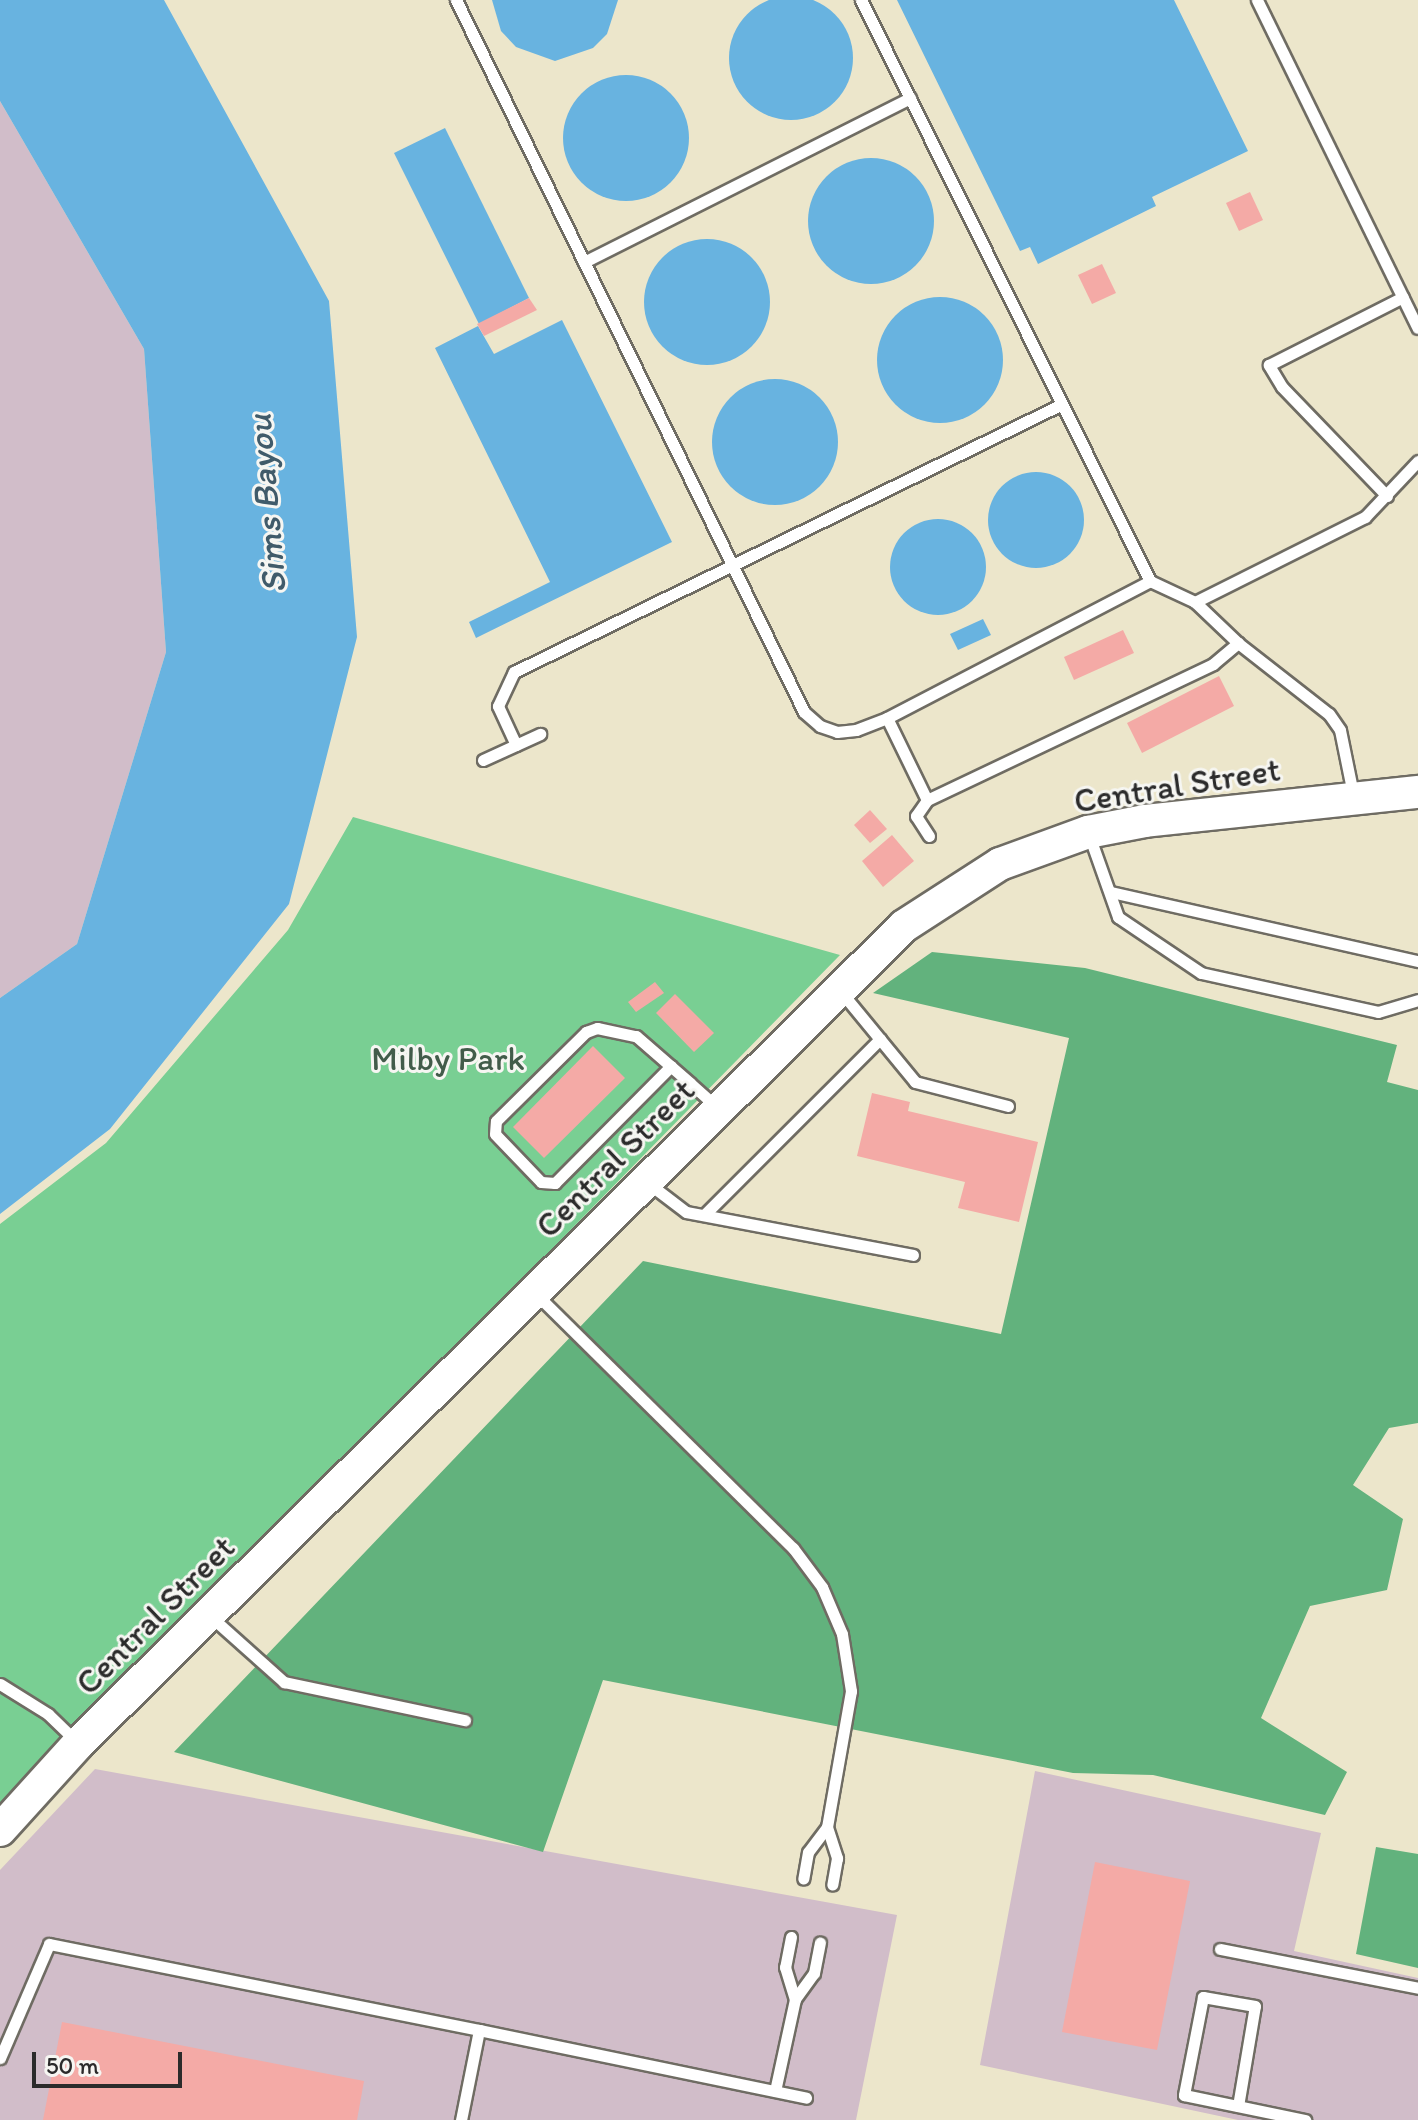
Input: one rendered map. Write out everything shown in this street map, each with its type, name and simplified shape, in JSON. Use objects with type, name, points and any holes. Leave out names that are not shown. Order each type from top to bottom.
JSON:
[{"type":"street","name":"Central Street","points":[[0,1830],[78,1744],[904,926],[965,883],[1000,864],[1088,832],[1145,821],[1418,792]]},
{"type":"lane","points":[[456,0],[804,712],[837,732],[887,718],[1150,581]]},
{"type":"lane","points":[[861,0],[1150,581],[1195,602],[1238,643],[1329,714],[1340,730],[1353,799]]},
{"type":"lane","points":[[1257,0],[1418,328]]},
{"type":"lane","points":[[584,262],[910,98]]},
{"type":"lane","points":[[1387,496],[1282,387],[1269,365],[1403,297]]},
{"type":"lane","points":[[516,745],[498,706],[514,672],[1062,404]]},
{"type":"lane","points":[[1195,602],[1365,517],[1418,461]]},
{"type":"lane","points":[[929,836],[916,816],[927,800],[1213,664],[1238,643]]},
{"type":"lane","points":[[887,718],[927,800]]},
{"type":"lane","points":[[483,760],[540,734]]},
{"type":"lane","points":[[1088,832],[1118,917],[1201,973],[1378,1012],[1418,1000]]},
{"type":"lane","points":[[1111,892],[1418,961]]},
{"type":"lane","points":[[838,989],[921,1085],[1008,1106]]},
{"type":"lane","points":[[671,1066],[555,1183],[541,1182],[495,1134],[496,1121],[586,1032],[597,1028],[636,1036],[671,1066],[718,1108]]},
{"type":"lane","points":[[704,1215],[880,1039]]},
{"type":"lane","points":[[645,1181],[686,1212],[913,1255]]},
{"type":"lane","points":[[534,1292],[793,1548],[822,1587],[842,1634],[851,1691],[827,1827],[808,1852],[803,1879]]},
{"type":"lane","points":[[209,1615],[265,1671],[284,1682],[465,1720]]},
{"type":"lane","points":[[0,1684],[48,1714],[78,1744]]},
{"type":"lane","points":[[827,1827],[837,1858],[832,1885]]},
{"type":"lane","points":[[791,1937],[785,1967],[795,1999]]},
{"type":"lane","points":[[775,2091],[795,1999],[814,1973],[820,1943]]},
{"type":"lane","points":[[0,2058],[49,1944],[806,2098]]},
{"type":"lane","points":[[1220,1949],[1418,1988]]},
{"type":"lane","points":[[1238,2106],[1255,2006],[1203,1997],[1184,2095],[1305,2120]]},
{"type":"lane","points":[[461,2120],[479,2030]]},
{"type":"shaded area","points":[[0,101],[144,349],[166,652],[77,944],[0,998]]},
{"type":"shaded area","points":[[95,1769],[897,1915],[856,2120],[0,2120],[0,1870]]},
{"type":"shaded area","points":[[1035,1771],[1321,1833],[1294,1951],[1418,1978],[1418,2120],[1238,2120],[980,2065]]},
{"type":"green space","name":"Milby Park","points":[[353,817],[840,955],[0,1812],[0,1224],[106,1143],[288,930]]},
{"type":"green space","points":[[932,952],[1085,968],[1397,1045],[1387,1082],[1418,1090],[1418,1423],[1389,1428],[1353,1485],[1403,1519],[1387,1590],[1310,1606],[1261,1718],[1347,1772],[1325,1815],[1153,1775],[1073,1773],[603,1680],[543,1852],[174,1752],[643,1261],[1001,1334],[1069,1038],[873,993]]},
{"type":"green space","points":[[1376,1847],[1418,1854],[1418,1968],[1356,1954]]},
{"type":"water","points":[[791,-4],[815,0],[835,14],[849,34],[853,58],[849,82],[835,102],[815,116],[791,120],[767,116],[747,102],[733,82],[729,58],[733,34],[747,14],[767,0]]},
{"type":"water","name":"Sims Bayou","points":[[0,0],[164,0],[329,301],[357,637],[289,904],[110,1129],[0,1214],[0,998],[77,944],[166,652],[144,349],[0,101]]},
{"type":"water","points":[[492,0],[618,0],[607,34],[593,48],[555,61],[516,47],[501,31]]},
{"type":"water","points":[[897,0],[1174,0],[1248,151],[1152,197],[1156,206],[1038,264],[1030,247],[1020,251]]},
{"type":"water","points":[[626,75],[650,80],[671,93],[684,114],[689,138],[684,162],[671,183],[650,196],[626,201],[602,196],[581,183],[568,162],[563,138],[568,114],[581,93],[602,80]]},
{"type":"water","points":[[445,128],[529,298],[479,324],[394,153]]},
{"type":"water","points":[[871,158],[895,163],[916,176],[929,197],[934,221],[929,245],[916,266],[895,279],[871,284],[847,279],[826,266],[813,245],[808,221],[813,197],[826,176],[847,163]]},
{"type":"water","points":[[707,239],[731,244],[752,257],[765,278],[770,302],[765,326],[752,347],[731,360],[707,365],[683,360],[662,347],[649,326],[644,302],[649,278],[662,257],[683,244]]},
{"type":"water","points":[[940,297],[964,302],[985,315],[998,336],[1003,360],[998,384],[985,405],[964,418],[940,423],[916,418],[895,405],[882,384],[877,360],[882,336],[895,315],[916,302]]},
{"type":"water","points":[[562,320],[672,542],[476,638],[469,622],[550,582],[435,348],[478,326],[494,354]]},
{"type":"water","points":[[775,379],[799,384],[820,397],[833,418],[838,442],[833,466],[820,487],[799,500],[775,505],[751,500],[730,487],[717,466],[712,442],[717,418],[730,397],[751,384]]},
{"type":"water","points":[[1036,472],[1054,476],[1070,486],[1080,502],[1084,520],[1080,538],[1070,554],[1054,564],[1036,568],[1018,564],[1002,554],[992,538],[988,520],[992,502],[1002,486],[1018,476]]},
{"type":"water","points":[[938,519],[956,523],[972,533],[982,549],[986,567],[982,585],[972,601],[956,611],[938,615],[920,611],[904,601],[894,585],[890,567],[894,549],[904,533],[920,523]]},
{"type":"water","points":[[983,619],[991,635],[958,650],[950,634]]},
{"type":"building","points":[[1250,192],[1263,220],[1239,231],[1226,203]]},
{"type":"building","points":[[1102,264],[1116,293],[1092,304],[1078,275]]},
{"type":"building","points":[[529,298],[537,310],[484,336],[477,324]]},
{"type":"building","points":[[1123,630],[1134,653],[1074,680],[1064,657]]},
{"type":"building","points":[[1219,676],[1234,706],[1142,753],[1127,723]]},
{"type":"building","points":[[870,810],[887,829],[870,843],[854,825]]},
{"type":"building","points":[[892,835],[914,861],[883,887],[862,861]]},
{"type":"building","points":[[655,982],[664,993],[636,1012],[628,1002]]},
{"type":"building","points":[[675,994],[714,1033],[694,1052],[656,1013]]},
{"type":"building","points":[[593,1046],[625,1078],[544,1158],[513,1127]]},
{"type":"building","points":[[872,1093],[910,1102],[908,1111],[1038,1142],[1019,1222],[958,1208],[965,1182],[857,1156]]},
{"type":"building","points":[[1095,1862],[1190,1881],[1157,2050],[1062,2032]]},
{"type":"building","points":[[62,2022],[364,2081],[357,2120],[43,2120]]}]
